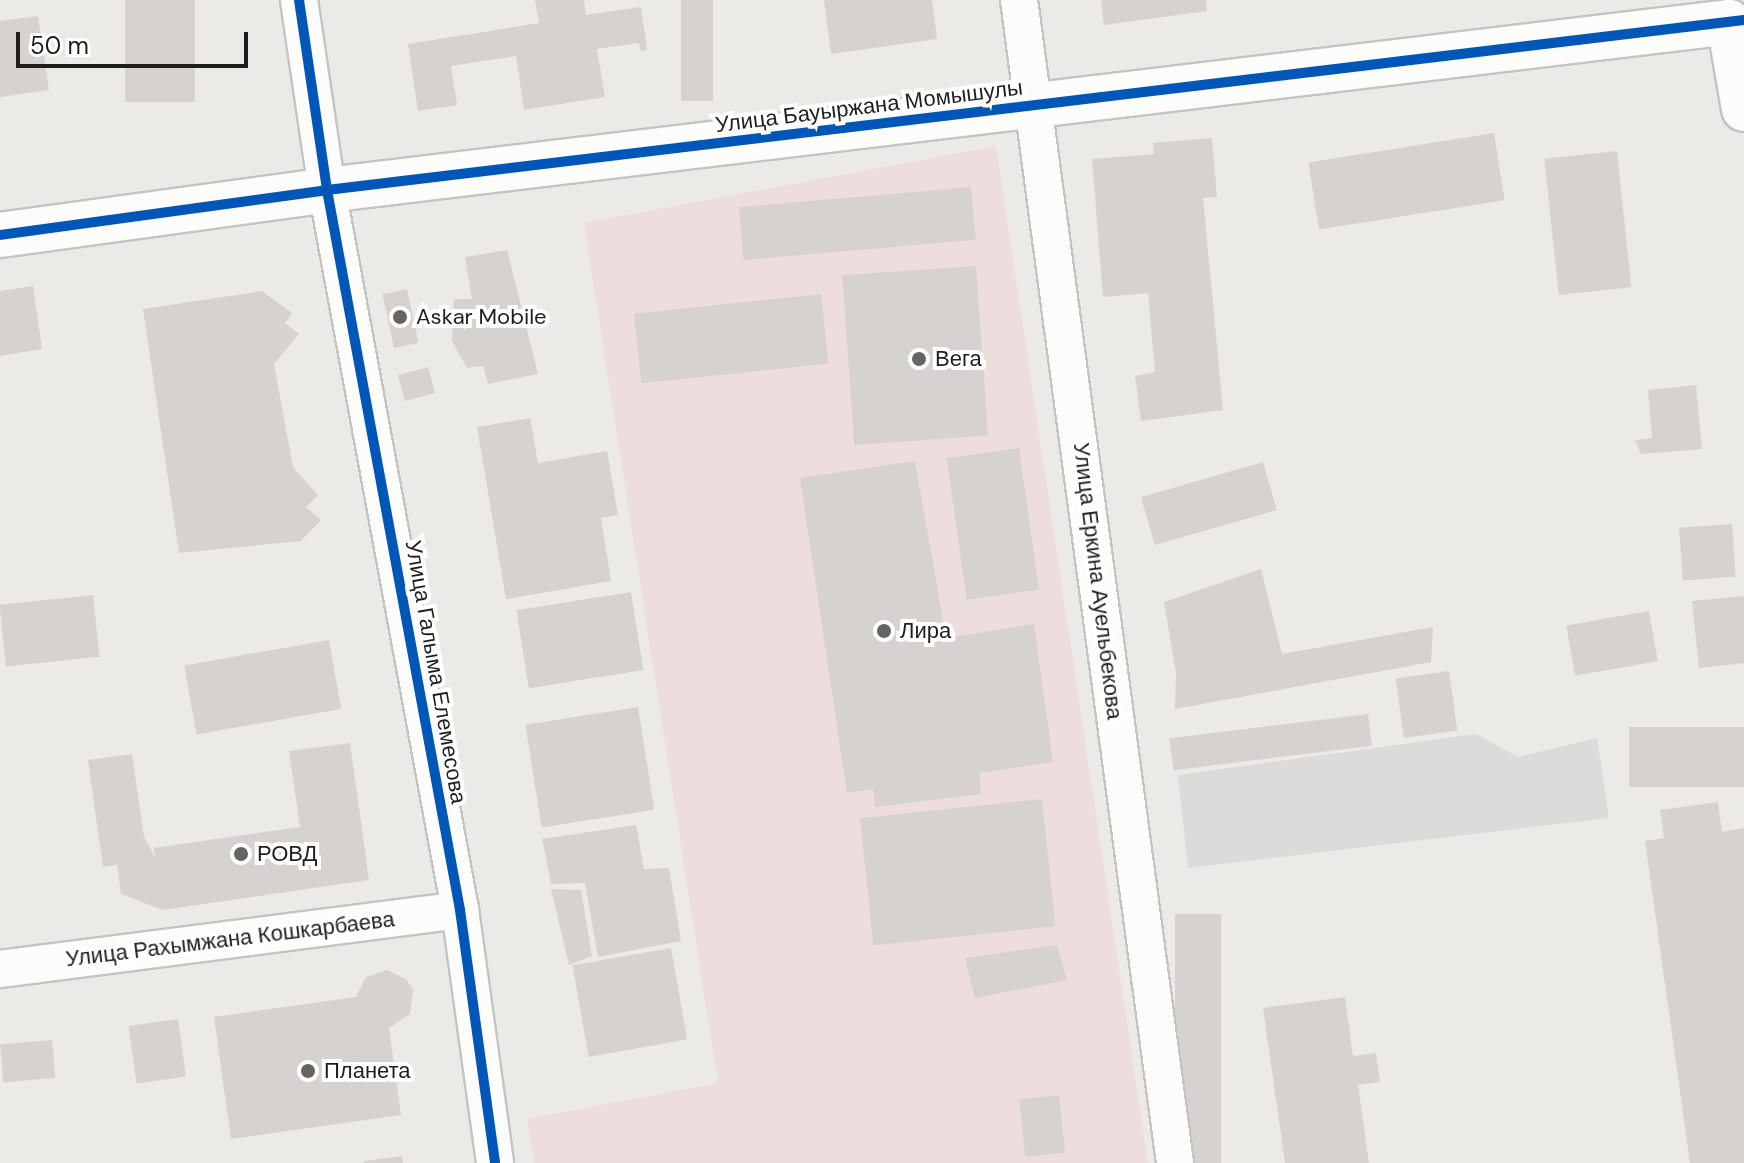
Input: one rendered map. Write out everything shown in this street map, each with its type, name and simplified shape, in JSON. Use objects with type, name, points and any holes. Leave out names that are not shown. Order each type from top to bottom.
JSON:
[{"type":"street","name":"Улица Галыма Елемесова","points":[[299,0],[327,190],[460,910],[495,1163]]},
{"type":"street","name":"Улица Еркина Ауельбекова","points":[[1019,0],[1036,106],[1175,1163]]},
{"type":"street","name":"Улица Бауыржана Момышулы","points":[[0,235],[327,190],[1036,106],[1733,14]]},
{"type":"street","points":[[1733,14],[1744,109]]},
{"type":"street","name":"Улица Рахымжана Кошкарбаева","points":[[0,969],[460,910]]},
{"type":"shaded area","points":[[996,146],[1148,1163],[534,1163],[527,1119],[718,1083],[584,223]]},
{"type":"shaded area","points":[[1476,734],[1518,757],[1597,738],[1609,818],[1188,868],[1178,775]]},
{"type":"building","points":[[125,0],[195,0],[195,102],[125,102]]},
{"type":"building","points":[[535,0],[584,0],[586,15],[641,7],[647,50],[640,51],[639,43],[597,49],[605,97],[524,110],[516,56],[451,66],[457,105],[418,111],[408,44],[539,23]]},
{"type":"building","points":[[681,0],[713,0],[713,101],[681,101]]},
{"type":"building","points":[[824,0],[932,0],[937,39],[831,54]]},
{"type":"building","points":[[1101,0],[1206,0],[1207,11],[1104,25]]},
{"type":"building","points":[[38,16],[49,90],[0,97],[0,21]]},
{"type":"building","points":[[1494,133],[1505,200],[1319,230],[1308,162]]},
{"type":"building","points":[[1212,138],[1217,197],[1203,198],[1223,410],[1141,421],[1135,376],[1155,372],[1148,293],[1103,297],[1092,159],[1154,154],[1153,143]]},
{"type":"building","points":[[1617,151],[1631,287],[1559,295],[1544,159]]},
{"type":"building","points":[[971,187],[976,240],[744,260],[739,207]]},
{"type":"building","points":[[507,250],[538,374],[488,384],[483,366],[467,368],[452,341],[454,299],[472,299],[465,257]]},
{"type":"building","name":"Вега","points":[[976,266],[988,436],[854,445],[842,275]]},
{"type":"building","points":[[33,286],[42,349],[0,356],[0,291]]},
{"type":"building","name":"Askar Mobile","points":[[407,289],[418,343],[394,348],[383,294]]},
{"type":"building","points":[[262,291],[292,313],[285,323],[299,334],[274,364],[293,467],[318,495],[306,507],[321,520],[301,541],[179,553],[143,309]]},
{"type":"building","points":[[821,294],[828,364],[641,383],[634,314]]},
{"type":"building","points":[[428,367],[435,393],[405,401],[398,375]]},
{"type":"building","points":[[1696,385],[1702,449],[1641,454],[1635,440],[1652,438],[1648,390]]},
{"type":"building","points":[[530,418],[538,463],[607,451],[618,515],[601,518],[611,581],[506,599],[477,427]]},
{"type":"building","points":[[1019,448],[1039,590],[967,600],[947,458]]},
{"type":"building","name":"Лира","points":[[915,461],[946,638],[1034,624],[1053,762],[979,773],[981,794],[875,807],[873,789],[847,793],[800,478]]},
{"type":"building","points":[[1263,462],[1277,510],[1155,545],[1141,497]]},
{"type":"building","points":[[1732,524],[1736,577],[1683,581],[1679,528]]},
{"type":"building","points":[[1261,569],[1282,654],[1433,627],[1431,662],[1175,709],[1176,674],[1164,602]]},
{"type":"building","points":[[631,592],[643,670],[529,688],[516,610]]},
{"type":"building","points":[[93,595],[99,657],[6,666],[0,605]]},
{"type":"building","points":[[1744,596],[1744,663],[1699,668],[1692,601]]},
{"type":"building","points":[[1649,611],[1658,661],[1575,676],[1566,626]]},
{"type":"building","points":[[329,640],[341,709],[196,734],[184,666]]},
{"type":"building","points":[[1449,671],[1457,730],[1404,738],[1396,679]]},
{"type":"building","points":[[638,707],[654,810],[542,828],[525,725]]},
{"type":"building","points":[[1368,714],[1372,746],[1173,770],[1169,738]]},
{"type":"building","points":[[1629,727],[1744,727],[1744,787],[1629,787]]},
{"type":"building","points":[[350,743],[369,880],[163,910],[121,894],[117,865],[103,867],[88,760],[132,754],[144,837],[155,858],[154,848],[300,827],[289,751]]},
{"type":"building","points":[[1042,799],[1055,926],[873,945],[860,818]]},
{"type":"building","points":[[1718,802],[1722,832],[1744,828],[1744,1163],[1690,1163],[1645,841],[1664,838],[1660,810]]},
{"type":"building","points":[[636,825],[644,869],[669,868],[681,941],[598,957],[585,883],[551,884],[542,839]]},
{"type":"building","points":[[551,889],[581,890],[592,956],[569,965]]},
{"type":"building","points":[[1175,914],[1221,914],[1221,1163],[1175,1163]]},
{"type":"building","points":[[1057,945],[1067,980],[975,998],[965,958]]},
{"type":"building","points":[[671,948],[687,1040],[589,1057],[573,965]]},
{"type":"building","name":"Планета","points":[[387,970],[406,979],[413,990],[410,1014],[389,1028],[401,1115],[231,1139],[214,1017],[356,997],[366,977]]},
{"type":"building","points":[[1345,997],[1353,1056],[1376,1053],[1380,1082],[1358,1085],[1369,1163],[1285,1163],[1263,1008]]},
{"type":"building","points":[[178,1019],[186,1076],[137,1083],[128,1026]]},
{"type":"building","points":[[52,1040],[55,1078],[4,1082],[0,1045]]},
{"type":"building","points":[[1059,1095],[1065,1153],[1025,1157],[1019,1099]]},
{"type":"building","points":[[402,1156],[403,1163],[364,1163],[364,1161]]},
{"type":"cycle path","points":[[299,0],[327,190],[460,910],[495,1163]]},
{"type":"cycle path","points":[[0,235],[327,190],[1744,20]]},
{"type":"place","name":"Askar Mobile","points":[[400,317]]},
{"type":"place","name":"Вега","points":[[919,359]]},
{"type":"place","name":"Лира","points":[[884,631]]},
{"type":"place","name":"РОВД","points":[[241,854]]},
{"type":"place","name":"Планета","points":[[308,1071]]}]
